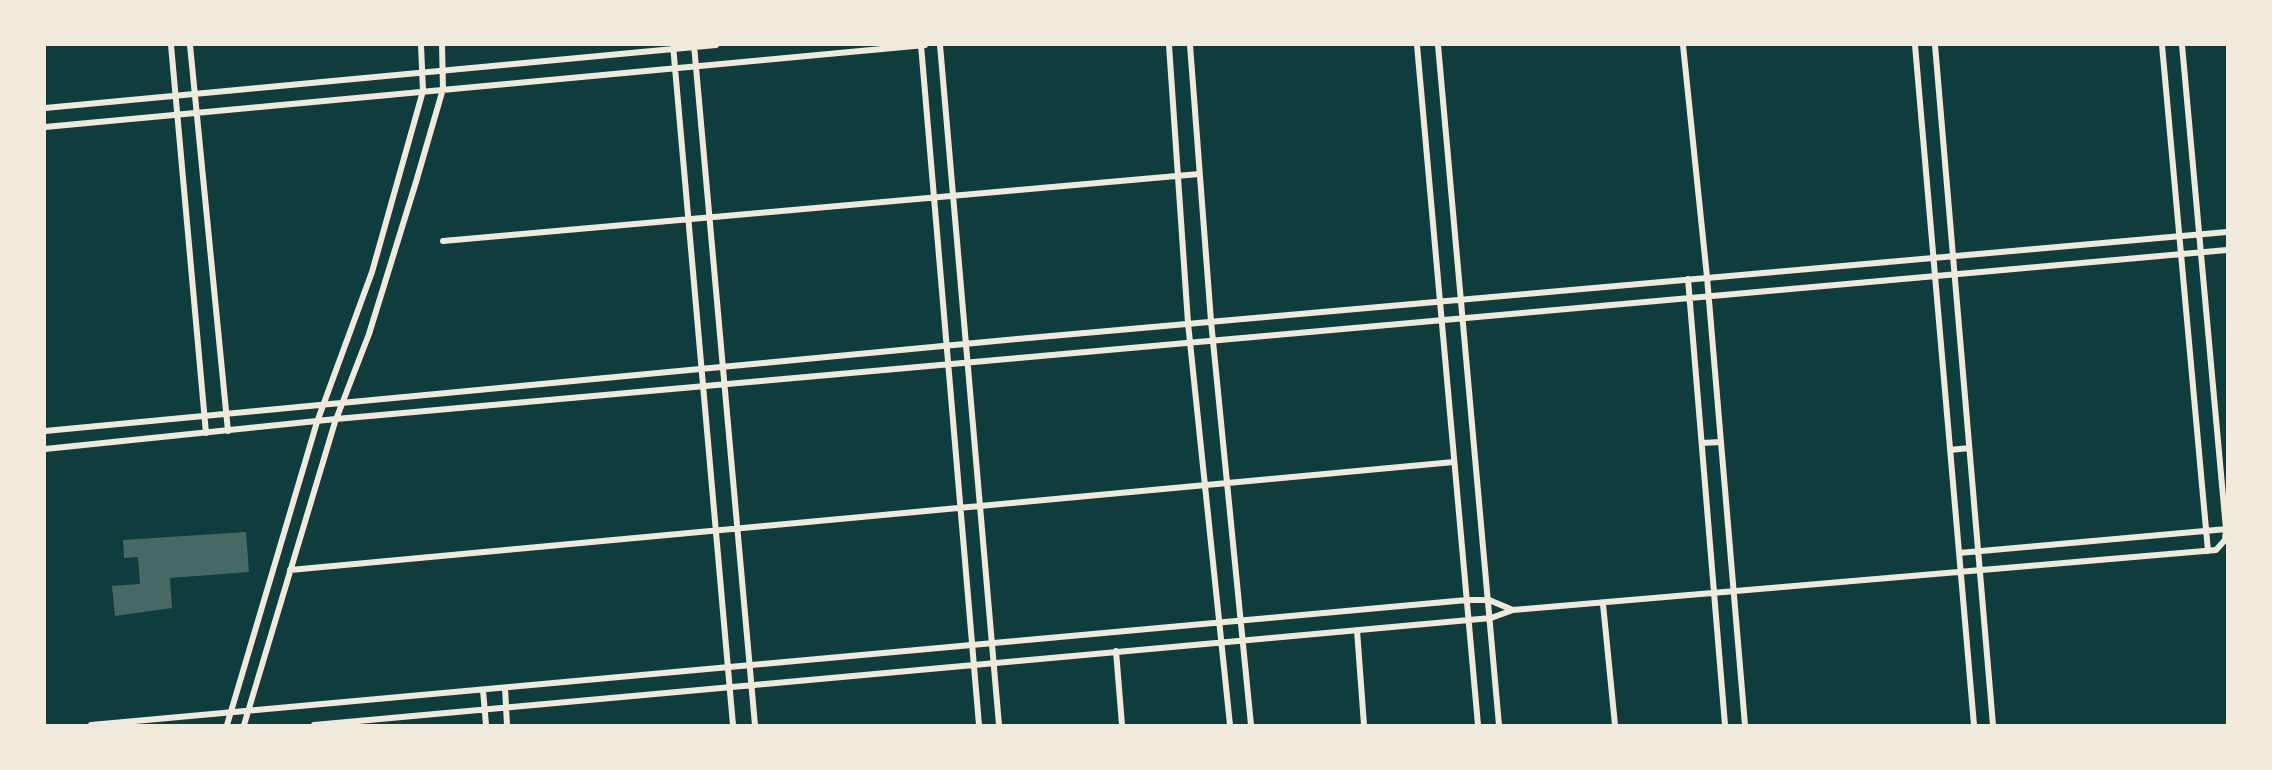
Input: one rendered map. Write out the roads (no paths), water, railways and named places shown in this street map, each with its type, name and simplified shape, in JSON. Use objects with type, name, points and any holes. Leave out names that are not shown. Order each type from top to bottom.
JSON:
[{"type":"street","points":[[171,45],[206,432]]},
{"type":"street","points":[[190,45],[228,431]]},
{"type":"street","points":[[227,725],[317,422],[372,272],[423,91],[421,45]]},
{"type":"street","points":[[244,725],[336,419],[388,275],[443,89],[442,45]]},
{"type":"street","points":[[45,108],[674,47],[716,45]]},
{"type":"street","points":[[45,127],[922,45],[932,197],[979,725]]},
{"type":"street","points":[[940,45],[951,195],[999,725]]},
{"type":"street","points":[[1169,45],[1188,323],[1230,725]]},
{"type":"street","points":[[1190,45],[1211,321],[1251,725]]},
{"type":"street","points":[[1417,45],[1478,725]]},
{"type":"street","points":[[1438,45],[1499,725]]},
{"type":"street","points":[[1683,45],[1707,277],[1745,725]]},
{"type":"street","points":[[1915,45],[1959,573],[1974,725]]},
{"type":"street","points":[[1935,45],[1993,725]]},
{"type":"street","points":[[2162,45],[2208,551]]},
{"type":"street","points":[[314,725],[1491,618],[1513,610],[2216,550],[2225,540],[2227,529],[2182,45]]},
{"type":"street","points":[[694,46],[707,216],[755,725]]},
{"type":"street","points":[[674,47],[733,725]]},
{"type":"street","points":[[443,241],[1199,174]]},
{"type":"street","points":[[45,431],[1459,298],[2227,232]]},
{"type":"street","points":[[45,449],[336,419],[2227,250]]},
{"type":"street","points":[[1688,279],[1725,725]]},
{"type":"street","points":[[1701,443],[1721,441]]},
{"type":"street","points":[[1950,450],[1969,448]]},
{"type":"street","points":[[291,570],[1454,462]]},
{"type":"street","points":[[1959,553],[2227,529]]},
{"type":"street","points":[[92,725],[1467,600],[1489,600],[1513,610]]},
{"type":"street","points":[[1603,604],[1615,725]]},
{"type":"street","points":[[1357,630],[1364,725]]},
{"type":"street","points":[[1116,651],[1122,725]]},
{"type":"street","points":[[505,688],[507,725]]},
{"type":"street","points":[[483,690],[486,725]]}]
